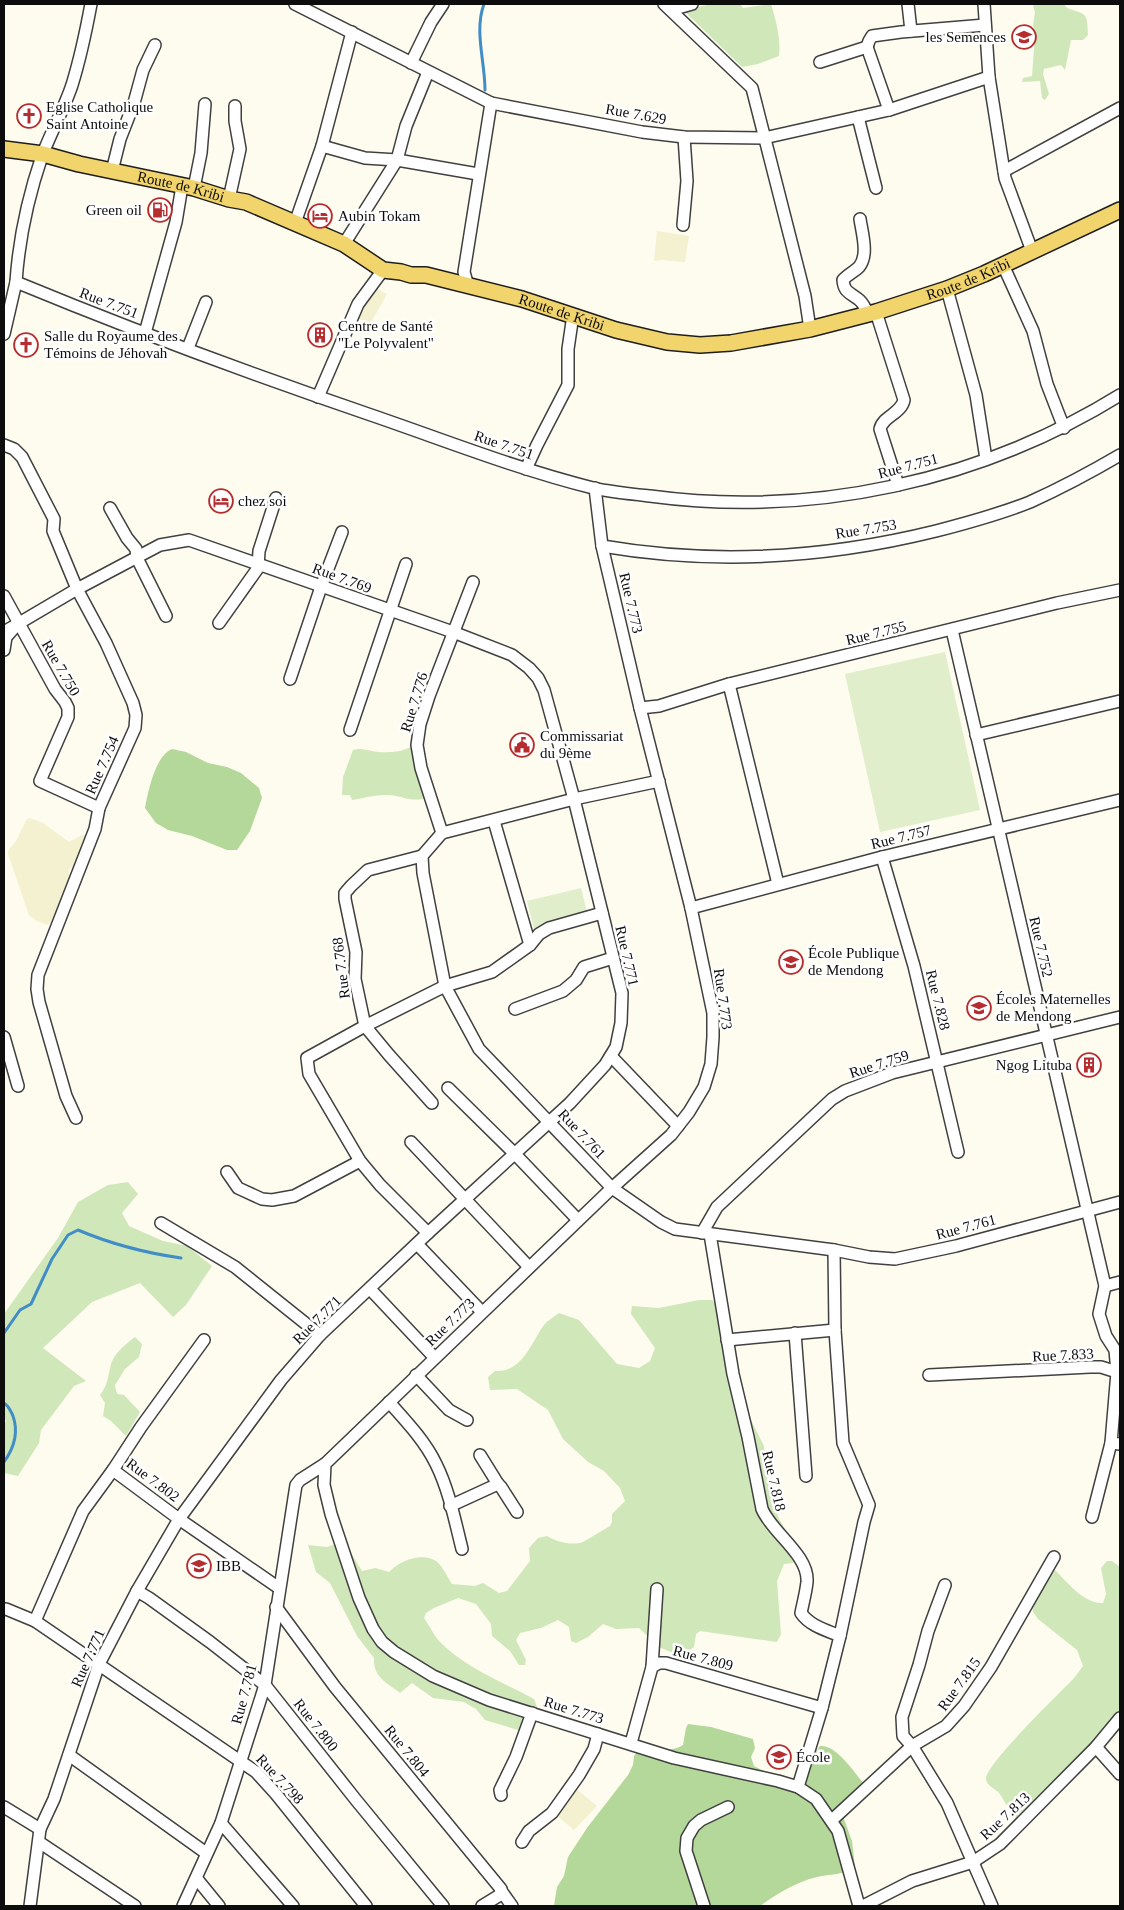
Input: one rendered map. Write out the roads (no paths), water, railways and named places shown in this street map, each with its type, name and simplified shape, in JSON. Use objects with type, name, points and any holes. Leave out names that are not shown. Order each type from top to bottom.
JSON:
[{"type":"main road","name":"Route de Kribi","points":[[4,149],[43,154],[246,202],[344,244],[383,270],[426,276],[522,299],[616,330],[667,342],[700,345],[810,329],[872,313],[947,288],[1003,265],[1120,210]]},
{"type":"street","points":[[4,334],[16,282],[27,201],[43,154],[72,83],[83,46],[90,4]]},
{"type":"street","name":"Rue 7.629","points":[[295,4],[491,102],[642,132],[684,137],[764,138],[889,110],[989,77]]},
{"type":"street","points":[[411,63],[430,22],[443,4]]},
{"type":"street","points":[[668,7],[692,4]]},
{"type":"street","points":[[908,4],[911,31]]},
{"type":"street","points":[[984,4],[989,77],[1004,171],[1008,188],[1032,251]]},
{"type":"street","points":[[668,7],[752,88],[805,296],[810,329]]},
{"type":"street","points":[[889,110],[867,47],[872,36],[985,25]]},
{"type":"street","points":[[294,222],[322,146],[352,32]]},
{"type":"street","points":[[112,171],[120,139],[134,102],[143,70],[155,45]]},
{"type":"street","points":[[820,62],[867,47]]},
{"type":"street","points":[[344,244],[397,160],[406,126],[428,72]]},
{"type":"street","points":[[468,286],[464,272],[478,174],[491,102]]},
{"type":"street","points":[[145,334],[176,222],[201,153],[205,104]]},
{"type":"street","points":[[229,199],[240,149],[235,121],[236,106]]},
{"type":"street","points":[[1004,171],[1120,108]]},
{"type":"street","points":[[858,117],[876,188]]},
{"type":"street","points":[[683,226],[687,181],[684,137]]},
{"type":"street","points":[[322,146],[365,158],[397,160],[478,174]]},
{"type":"street","points":[[860,219],[864,245],[863,259],[860,266],[843,280],[844,288],[847,293],[860,300],[872,313],[904,400],[899,410],[882,424],[880,430],[898,485]]},
{"type":"street","points":[[1003,265],[1033,331],[1047,384],[1064,428]]},
{"type":"street","points":[[318,397],[358,304],[383,270]]},
{"type":"street","name":"Rue 7.751","points":[[16,282],[145,334],[188,348],[318,397],[526,469],[595,488],[675,500],[767,503],[857,494],[898,485],[934,476],[1017,448],[1064,428],[1120,395]]},
{"type":"street","points":[[947,288],[975,388],[986,459]]},
{"type":"street","points":[[188,348],[206,302]]},
{"type":"street","points":[[526,469],[568,385],[568,349],[573,315]]},
{"type":"street","name":"Rue 7.754","points":[[4,444],[14,449],[22,457],[54,520],[52,531],[77,589],[106,643],[133,703],[136,714],[135,728],[99,808],[95,829],[38,975],[37,989],[39,1002],[66,1096],[76,1118]]},
{"type":"street","name":"Rue 7.753","points":[[602,546],[674,555],[722,557],[787,555],[900,539],[962,524],[1028,502],[1062,487],[1120,455]]},
{"type":"street","name":"Rue 7.773","points":[[595,488],[602,546],[640,708],[691,908],[713,1013],[711,1064],[704,1087],[689,1112],[671,1135],[578,1220],[324,1464],[324,1485],[359,1598],[373,1629],[382,1642],[410,1664],[489,1700],[674,1758],[798,1787],[816,1799],[838,1831],[861,1906]]},
{"type":"street","points":[[219,624],[258,568],[259,551],[276,498]]},
{"type":"street","points":[[110,508],[127,538],[136,549],[137,558],[166,616]]},
{"type":"street","points":[[290,678],[321,586],[342,532]]},
{"type":"street","name":"Rue 7.769","points":[[4,632],[77,589],[160,546],[189,540],[453,632],[512,655],[529,668],[538,678],[544,690],[574,800]]},
{"type":"street","points":[[350,730],[406,564]]},
{"type":"street","name":"Rue 7.776","points":[[442,833],[421,768],[417,745],[420,724],[473,582]]},
{"type":"street","name":"Rue 7.755","points":[[640,708],[659,706],[729,684],[1120,590]]},
{"type":"street","name":"Rue 7.750","points":[[4,596],[55,689],[68,708],[68,717],[40,781],[99,808]]},
{"type":"street","points":[[4,650],[6,637],[19,624]]},
{"type":"street","name":"Rue 7.752","points":[[952,630],[1104,1286]]},
{"type":"street","points":[[729,684],[778,884]]},
{"type":"street","points":[[976,735],[1120,701]]},
{"type":"street","points":[[422,856],[442,833],[659,781]]},
{"type":"street","name":"Rue 7.771","points":[[30,1906],[40,1829],[54,1799],[99,1664],[179,1519],[281,1380],[320,1335],[550,1121],[605,1066],[616,1047],[621,1022],[622,993],[574,800]]},
{"type":"street","name":"Rue 7.757","points":[[691,908],[882,857],[1120,800]]},
{"type":"street","points":[[494,821],[530,945]]},
{"type":"street","name":"Rue 7.761","points":[[422,856],[424,883],[445,986],[479,1049],[550,1121],[612,1188],[660,1222],[676,1229],[706,1234],[895,1259],[956,1246],[1120,1202]]},
{"type":"street","name":"Rue 7.768","points":[[422,856],[368,870],[345,893],[345,899],[356,952],[355,979],[365,1026],[388,1055],[432,1103]]},
{"type":"street","name":"Rue 7.828","points":[[882,857],[914,966],[958,1152]]},
{"type":"street","points":[[428,1233],[380,1185],[360,1161],[309,1074],[307,1058],[312,1053],[445,986],[492,972],[530,945],[539,934],[549,928],[602,914]]},
{"type":"street","points":[[515,1009],[563,991],[576,980],[584,967],[613,958]]},
{"type":"street","name":"Rue 7.759","points":[[706,1234],[717,1207],[832,1099],[845,1091],[892,1074],[1120,1017]]},
{"type":"street","points":[[4,1037],[18,1086]]},
{"type":"street","points":[[611,1056],[678,1126]]},
{"type":"street","points":[[448,1088],[578,1220]]},
{"type":"street","points":[[411,1142],[529,1267]]},
{"type":"street","points":[[227,1172],[238,1188],[262,1199],[272,1200],[294,1196],[360,1161]]},
{"type":"street","points":[[161,1223],[235,1267],[320,1335]]},
{"type":"street","name":"Rue 7.818","points":[[706,1234],[762,1509],[766,1520],[798,1556],[805,1572],[807,1580],[801,1613],[805,1619],[813,1624],[840,1636]]},
{"type":"street","points":[[416,1244],[482,1312]]},
{"type":"street","points":[[798,1787],[822,1708],[869,1505],[844,1443],[835,1330],[834,1250]]},
{"type":"street","points":[[1092,1517],[1116,1444],[1117,1372],[1114,1350],[1106,1336],[1099,1314],[1104,1286],[1120,1282]]},
{"type":"street","points":[[370,1289],[434,1357]]},
{"type":"street","points":[[727,1340],[835,1330]]},
{"type":"street","points":[[795,1334],[806,1476]]},
{"type":"street","name":"Rue 7.802","points":[[204,1340],[141,1427],[113,1470],[179,1519],[279,1588]]},
{"type":"street","name":"Rue 7.833","points":[[930,1376],[1090,1367],[1101,1367],[1117,1372]]},
{"type":"street","points":[[416,1375],[449,1410],[467,1420]]},
{"type":"street","points":[[389,1402],[410,1426],[435,1462],[443,1479],[462,1549]]},
{"type":"street","points":[[480,1455],[517,1512]]},
{"type":"street","name":"Rue 7.781","points":[[183,1906],[221,1823],[265,1685],[296,1485],[300,1480],[324,1464]]},
{"type":"street","points":[[35,1621],[83,1511],[113,1470]]},
{"type":"street","points":[[450,1506],[498,1484]]},
{"type":"street","name":"Rue 7.815","points":[[832,1820],[912,1746],[946,1726],[964,1706],[991,1667],[1054,1556]]},
{"type":"street","points":[[945,1585],[928,1631],[902,1717],[903,1736],[912,1746],[947,1803],[992,1906]]},
{"type":"street","points":[[652,1667],[657,1589]]},
{"type":"street","name":"Rue 7.800","points":[[138,1591],[210,1642],[265,1685],[443,1906]]},
{"type":"street","name":"Rue 7.804","points":[[276,1607],[335,1687],[460,1838],[512,1906]]},
{"type":"street","name":"Rue 7.798","points":[[6,1609],[35,1621],[256,1772],[366,1906]]},
{"type":"street","name":"Rue 7.809","points":[[631,1743],[652,1667],[659,1663],[666,1663],[822,1708]]},
{"type":"street","points":[[500,1795],[500,1790],[516,1757],[532,1713]]},
{"type":"street","name":"Rue 7.813","points":[[861,1906],[912,1881],[973,1862],[1000,1844],[1096,1747],[1120,1718]]},
{"type":"street","points":[[522,1842],[529,1831],[552,1813],[579,1775],[594,1749],[598,1734]]},
{"type":"street","points":[[1096,1747],[1120,1774]]},
{"type":"street","points":[[69,1755],[206,1853]]},
{"type":"street","points":[[4,1807],[40,1829]]},
{"type":"street","points":[[704,1906],[686,1851],[687,1838],[694,1826],[701,1820],[728,1807]]},
{"type":"street","points":[[221,1823],[292,1906]]},
{"type":"street","points":[[39,1842],[135,1906]]},
{"type":"street","points":[[196,1879],[218,1906]]},
{"type":"street","points":[[482,1906],[502,1892]]},
{"type":"waterway","points":[[484,4],[481,14],[480,35],[485,90]]},
{"type":"waterway","points":[[4,1333],[20,1310],[31,1304],[52,1259],[68,1235],[78,1230],[103,1240],[181,1258]]},
{"type":"waterway","points":[[4,1403],[13,1416],[16,1428],[13,1446],[4,1462]]},
{"type":"place","name":"les Semences","points":[[1024,37]]},
{"type":"place","name":"Eglise Catholique Saint Antoine","points":[[29,116]]},
{"type":"place","name":"Green oil","points":[[160,210]]},
{"type":"place","name":"Aubin Tokam","points":[[320,216]]},
{"type":"place","name":"Centre de Santé \"Le Polyvalent\"","points":[[320,335]]},
{"type":"place","name":"Salle du Royaume des Témoins de Jéhovah","points":[[26,345]]},
{"type":"place","name":"chez soi","points":[[221,501]]},
{"type":"place","name":"Commissariat du 9ème","points":[[522,745]]},
{"type":"place","name":"École Publique de Mendong","points":[[791,962]]},
{"type":"place","name":"Écoles Maternelles de Mendong","points":[[979,1008]]},
{"type":"place","name":"Ngog Lituba","points":[[1089,1065]]},
{"type":"place","name":"IBB","points":[[199,1566]]},
{"type":"place","name":"École","points":[[779,1757]]}]
